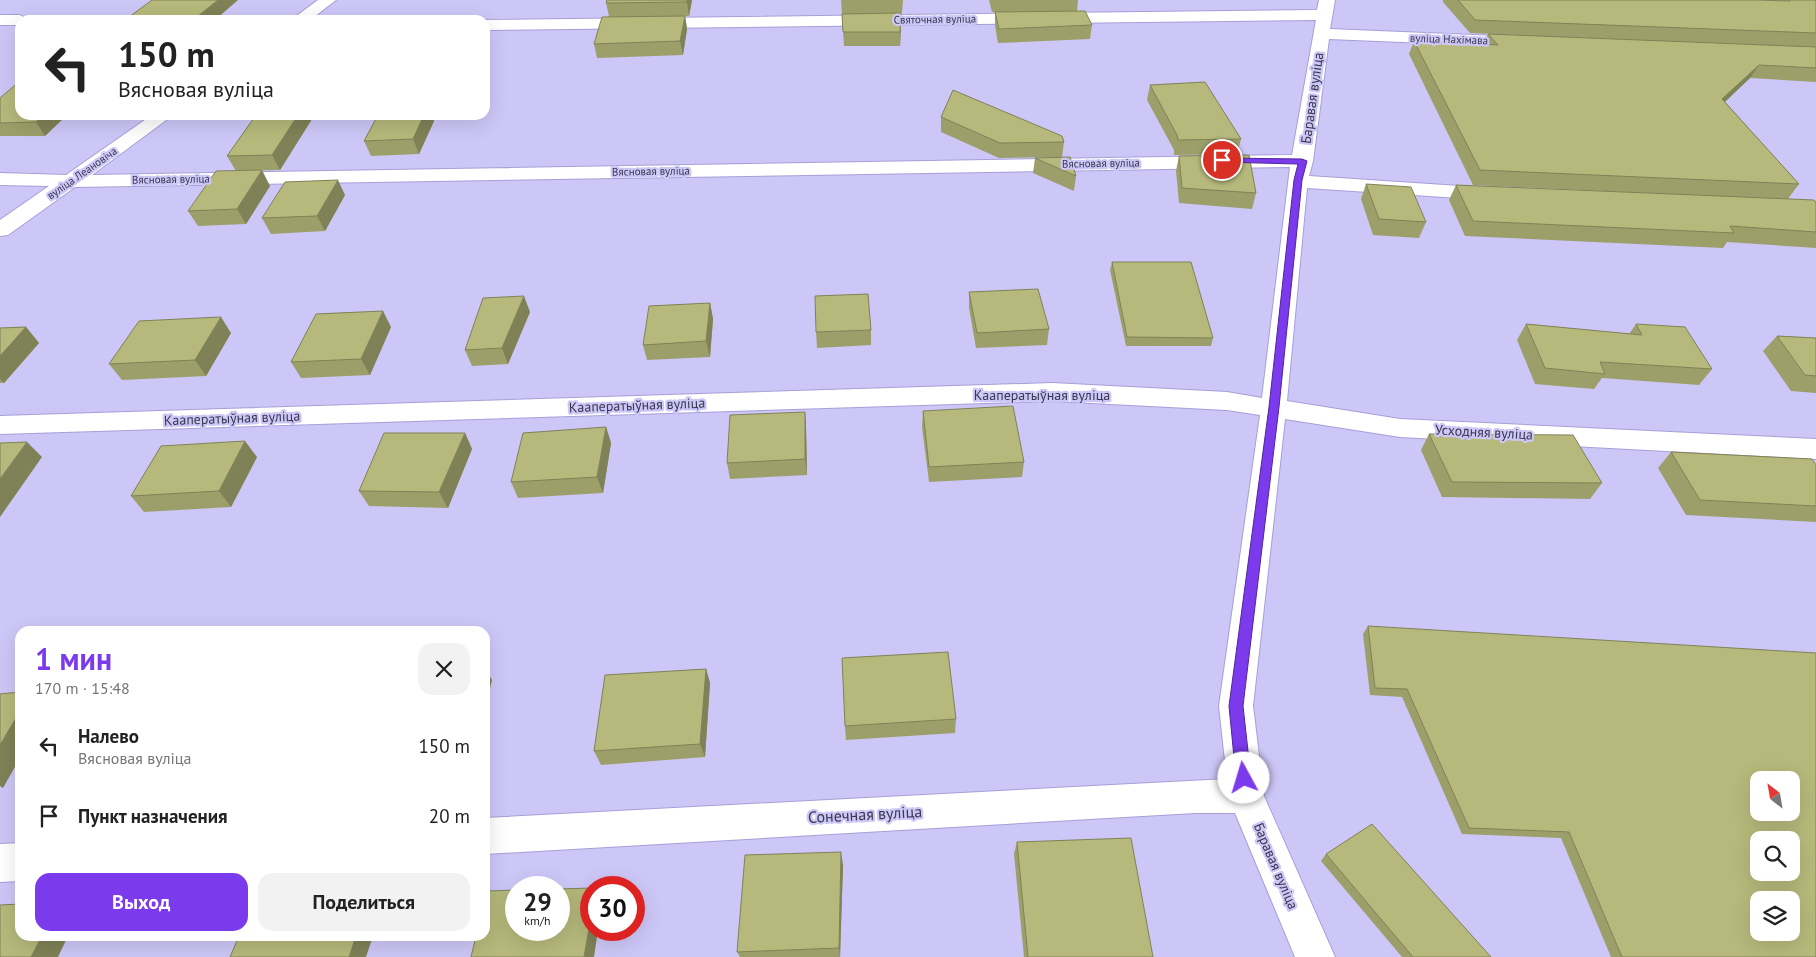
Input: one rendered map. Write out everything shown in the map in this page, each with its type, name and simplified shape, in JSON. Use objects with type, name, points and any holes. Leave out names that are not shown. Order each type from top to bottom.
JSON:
[{"type":"street","points":[[306,15],[328,0]]},
{"type":"street","name":"Святочная вуліца","points":[[490,25],[1324,16]]},
{"type":"street","name":"вуліца Нахімава","points":[[1324,16],[1539,43]]},
{"type":"street","name":"Баравая вуліца","points":[[1315,957],[1246,796],[1236,706],[1274,407],[1300,171],[1324,16]]},
{"type":"street","points":[[0,20],[15,20]]},
{"type":"street","name":"вуліца Леановіча","points":[[0,230],[157,120]]},
{"type":"street","name":"Вясновая вуліца","points":[[0,179],[70,181],[1252,160],[1300,171],[1513,196]]},
{"type":"street","name":"Кааператыўная вуліца","points":[[0,425],[1052,392],[1227,401],[1274,407]]},
{"type":"street","name":"Усходняя вуліца","points":[[1274,407],[1400,428],[1816,449]]},
{"type":"street","name":"Сонечная вуліца","points":[[490,836],[1195,796],[1246,796]]},
{"type":"street","points":[[0,863],[15,862]]},
{"type":"building","points":[[152,0],[218,0],[199,15],[132,15]]},
{"type":"building","points":[[607,0],[687,0],[687,2],[606,3]]},
{"type":"building","points":[[1458,0],[1816,0],[1816,33],[1475,20]]},
{"type":"building","points":[[1085,11],[1092,25],[999,29],[995,12]]},
{"type":"building","points":[[901,13],[900,32],[843,32],[842,14]]},
{"type":"building","points":[[685,16],[680,41],[594,44],[602,17]]},
{"type":"building","points":[[1488,34],[1816,47],[1816,68],[1759,65],[1722,99],[1799,184],[1480,170],[1414,41],[1498,45]]},
{"type":"building","points":[[1205,82],[1241,139],[1178,140],[1150,85]]},
{"type":"building","points":[[15,85],[15,120],[38,120],[36,122],[0,123],[0,98]]},
{"type":"building","points":[[953,90],[1062,136],[1064,142],[1000,143],[941,117]]},
{"type":"building","points":[[252,120],[295,120],[272,155],[227,156]]},
{"type":"building","points":[[375,120],[422,120],[413,139],[364,141]]},
{"type":"building","points":[[1249,155],[1256,193],[1182,188],[1179,156]]},
{"type":"building","points":[[1070,157],[1076,176],[1035,158]]},
{"type":"building","points":[[262,170],[237,209],[188,211],[216,171]]},
{"type":"building","points":[[338,180],[317,216],[262,218],[285,182]]},
{"type":"building","points":[[1366,184],[1411,187],[1426,222],[1379,219]]},
{"type":"building","points":[[1456,185],[1814,200],[1816,202],[1816,232],[1730,226],[1734,233],[1473,221]]},
{"type":"building","points":[[1112,262],[1191,262],[1213,338],[1127,337]]},
{"type":"building","points":[[1038,289],[1049,329],[977,333],[969,292]]},
{"type":"building","points":[[868,294],[871,330],[816,332],[815,296]]},
{"type":"building","points":[[524,296],[502,348],[465,350],[483,298]]},
{"type":"building","points":[[710,303],[706,341],[643,345],[649,306]]},
{"type":"building","points":[[383,311],[361,359],[291,362],[316,314]]},
{"type":"building","points":[[221,317],[195,360],[109,364],[139,321]]},
{"type":"building","points":[[1526,324],[1642,335],[1636,324],[1685,327],[1712,369],[1600,362],[1605,374],[1545,368]]},
{"type":"building","points":[[26,327],[0,356],[0,328]]},
{"type":"building","points":[[1777,336],[1816,338],[1816,376],[1805,375]]},
{"type":"building","points":[[1013,406],[1024,462],[929,467],[923,411]]},
{"type":"building","points":[[805,412],[805,459],[727,463],[730,415]]},
{"type":"building","points":[[606,427],[597,477],[511,482],[523,433]]},
{"type":"building","points":[[384,433],[465,433],[439,492],[359,491]]},
{"type":"building","points":[[1429,434],[1573,435],[1602,483],[1452,482]]},
{"type":"building","points":[[245,441],[219,491],[131,496],[161,446]]},
{"type":"building","points":[[27,442],[0,479],[0,443]]},
{"type":"building","points":[[1671,452],[1812,459],[1816,465],[1816,506],[1700,500]]},
{"type":"building","points":[[1368,626],[1816,653],[1816,957],[1622,957],[1569,832],[1469,828],[1407,689],[1375,688]]},
{"type":"building","points":[[948,652],[956,719],[845,726],[842,658]]},
{"type":"building","points":[[706,669],[700,744],[594,751],[605,675]]},
{"type":"building","points":[[15,692],[15,720],[0,745],[0,694]]},
{"type":"building","points":[[1372,824],[1491,957],[1413,957],[1326,854]]},
{"type":"building","points":[[1131,838],[1153,957],[1028,957],[1017,842]]},
{"type":"building","points":[[841,852],[839,948],[737,952],[745,855]]},
{"type":"building","points":[[580,888],[580,941],[587,941],[584,957],[471,957],[475,941],[490,941],[490,891],[505,890],[505,941],[570,941],[570,889]]},
{"type":"building","points":[[15,904],[15,941],[39,941],[31,957],[0,957],[0,905]]},
{"type":"building","points":[[237,941],[354,941],[349,957],[230,957]]},
{"type":"route","points":[[1222,160],[1302,161],[1298,180],[1274,407],[1236,706],[1244,778]]}]
